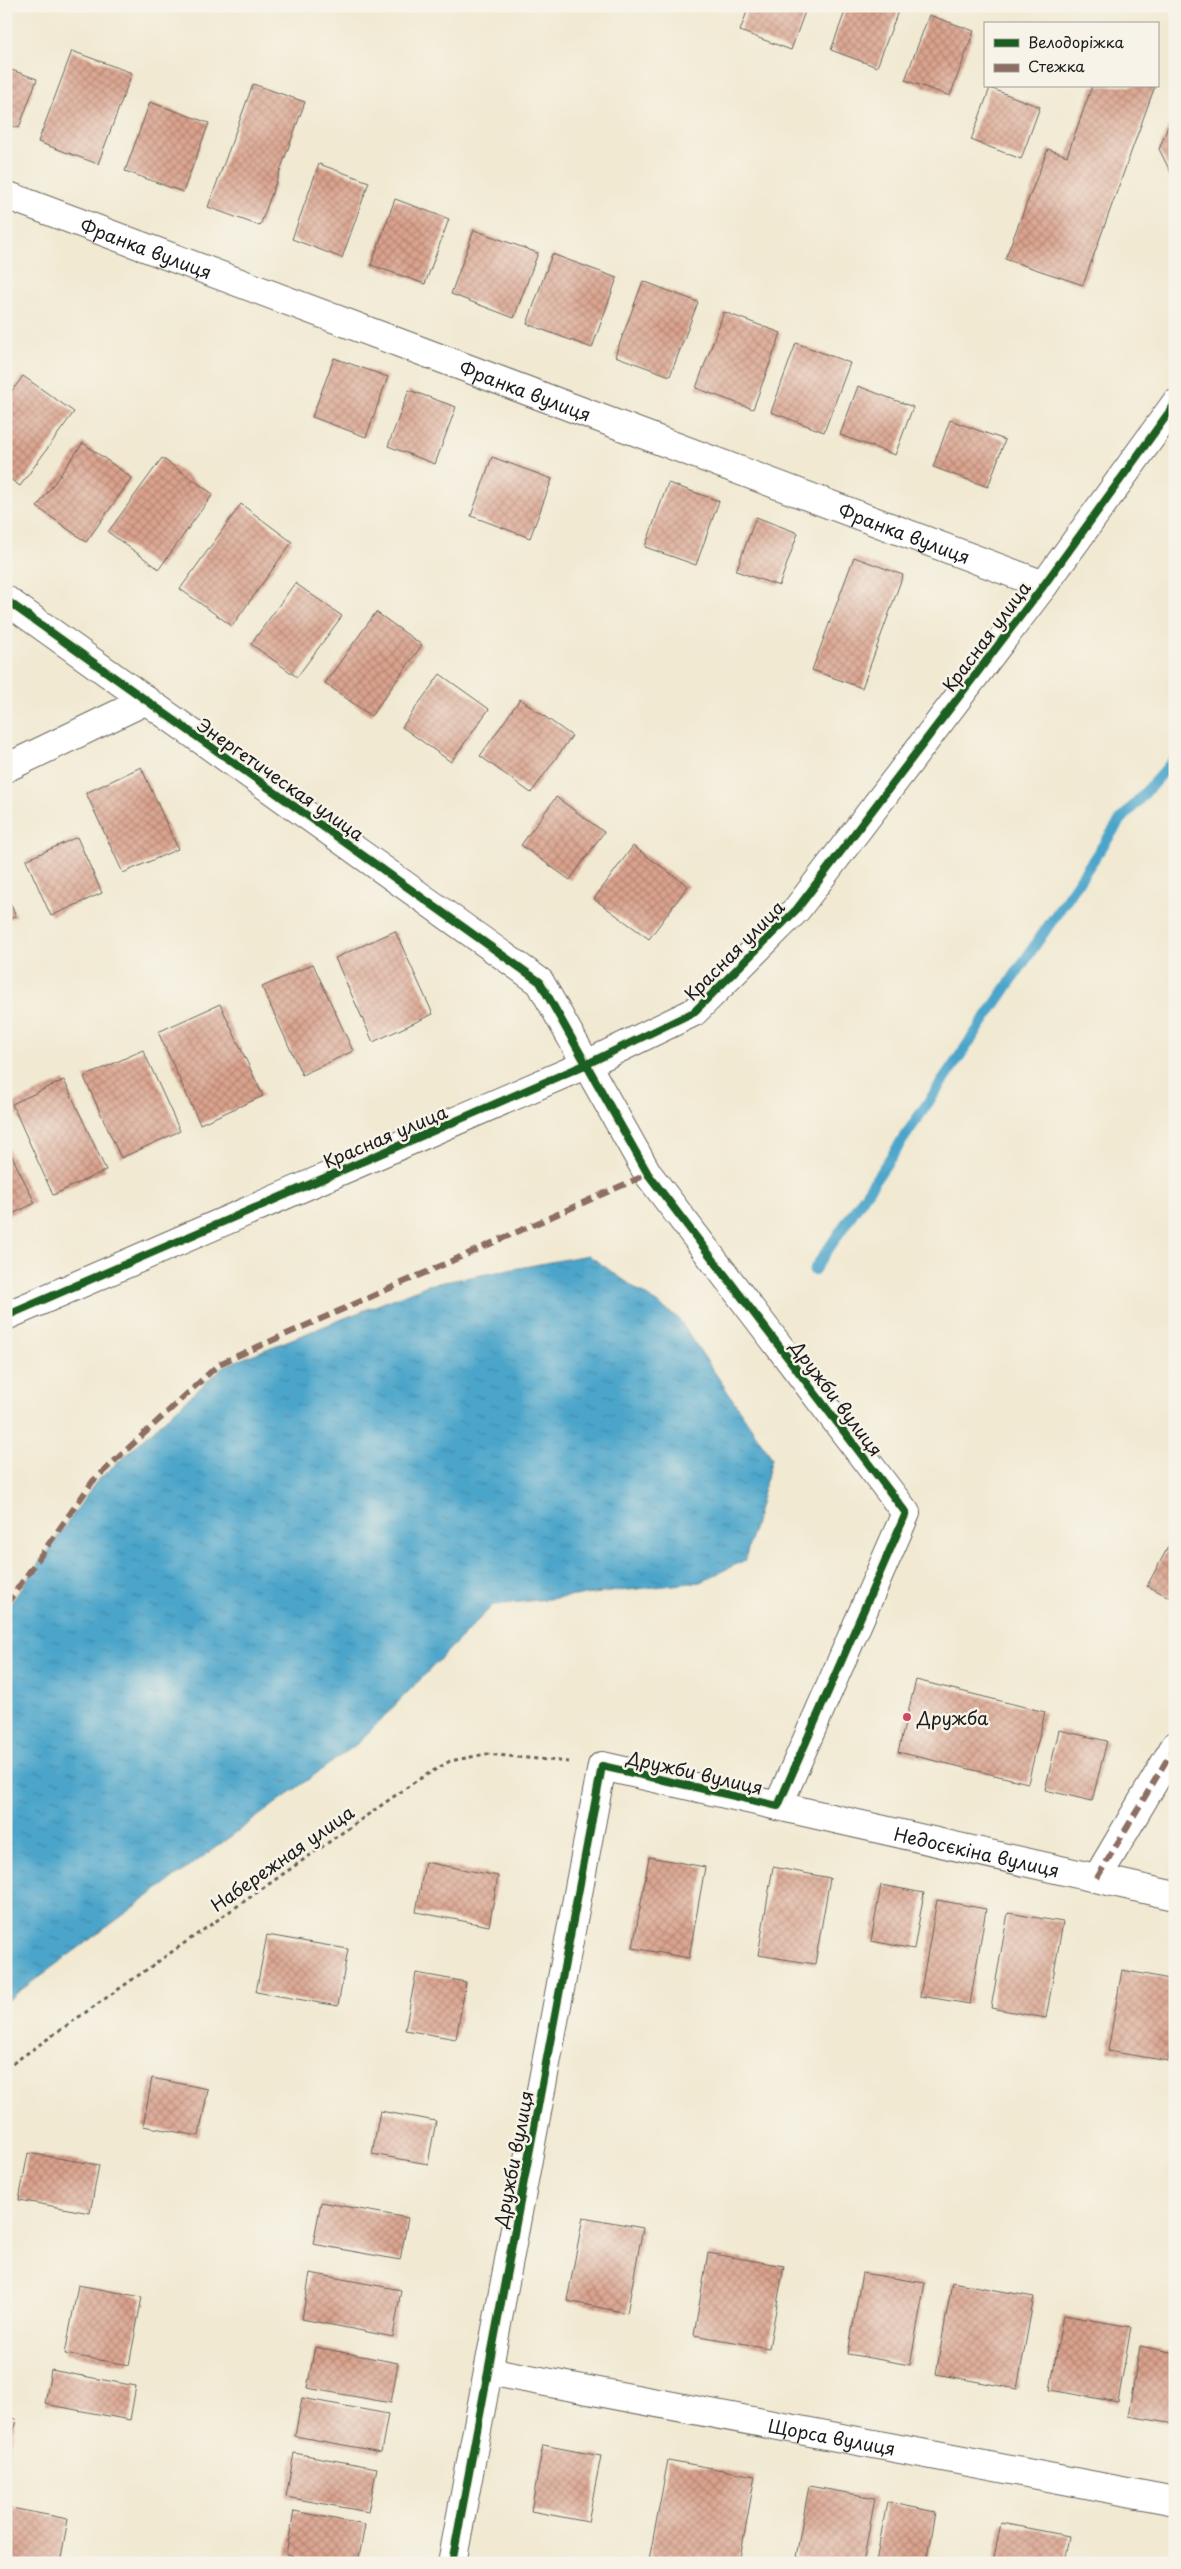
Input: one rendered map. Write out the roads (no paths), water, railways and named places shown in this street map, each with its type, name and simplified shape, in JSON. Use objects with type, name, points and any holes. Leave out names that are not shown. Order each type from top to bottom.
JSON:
[{"type":"street","name":"Франка вулиця","points":[[6,195],[1044,585]]},
{"type":"street","name":"Красная улица","points":[[6,1316],[587,1064],[694,1012],[797,908],[1044,585],[1175,404]]},
{"type":"street","name":"Энергетическая улица","points":[[6,600],[540,982]]},
{"type":"street","points":[[6,768],[146,701]]},
{"type":"street","name":"Дружби вулиця","points":[[452,2563],[602,1766],[778,1806],[906,1513],[648,1174],[540,982]]},
{"type":"street","points":[[1097,1878],[1175,1746]]},
{"type":"street","name":"Недосєкіна вулиця","points":[[778,1806],[1175,1896]]},
{"type":"street","name":"Щорса вулиця","points":[[488,2371],[1175,2501]]},
{"type":"water","points":[[588,1255],[678,1318],[772,1458],[745,1560],[700,1582],[493,1605],[358,1743],[6,2001],[6,1610],[96,1482],[224,1366],[428,1285]]},
{"type":"waterway","points":[[814,1270],[1119,822],[1175,759]]},
{"type":"place","name":"Дружба","points":[[907,1717]]}]
